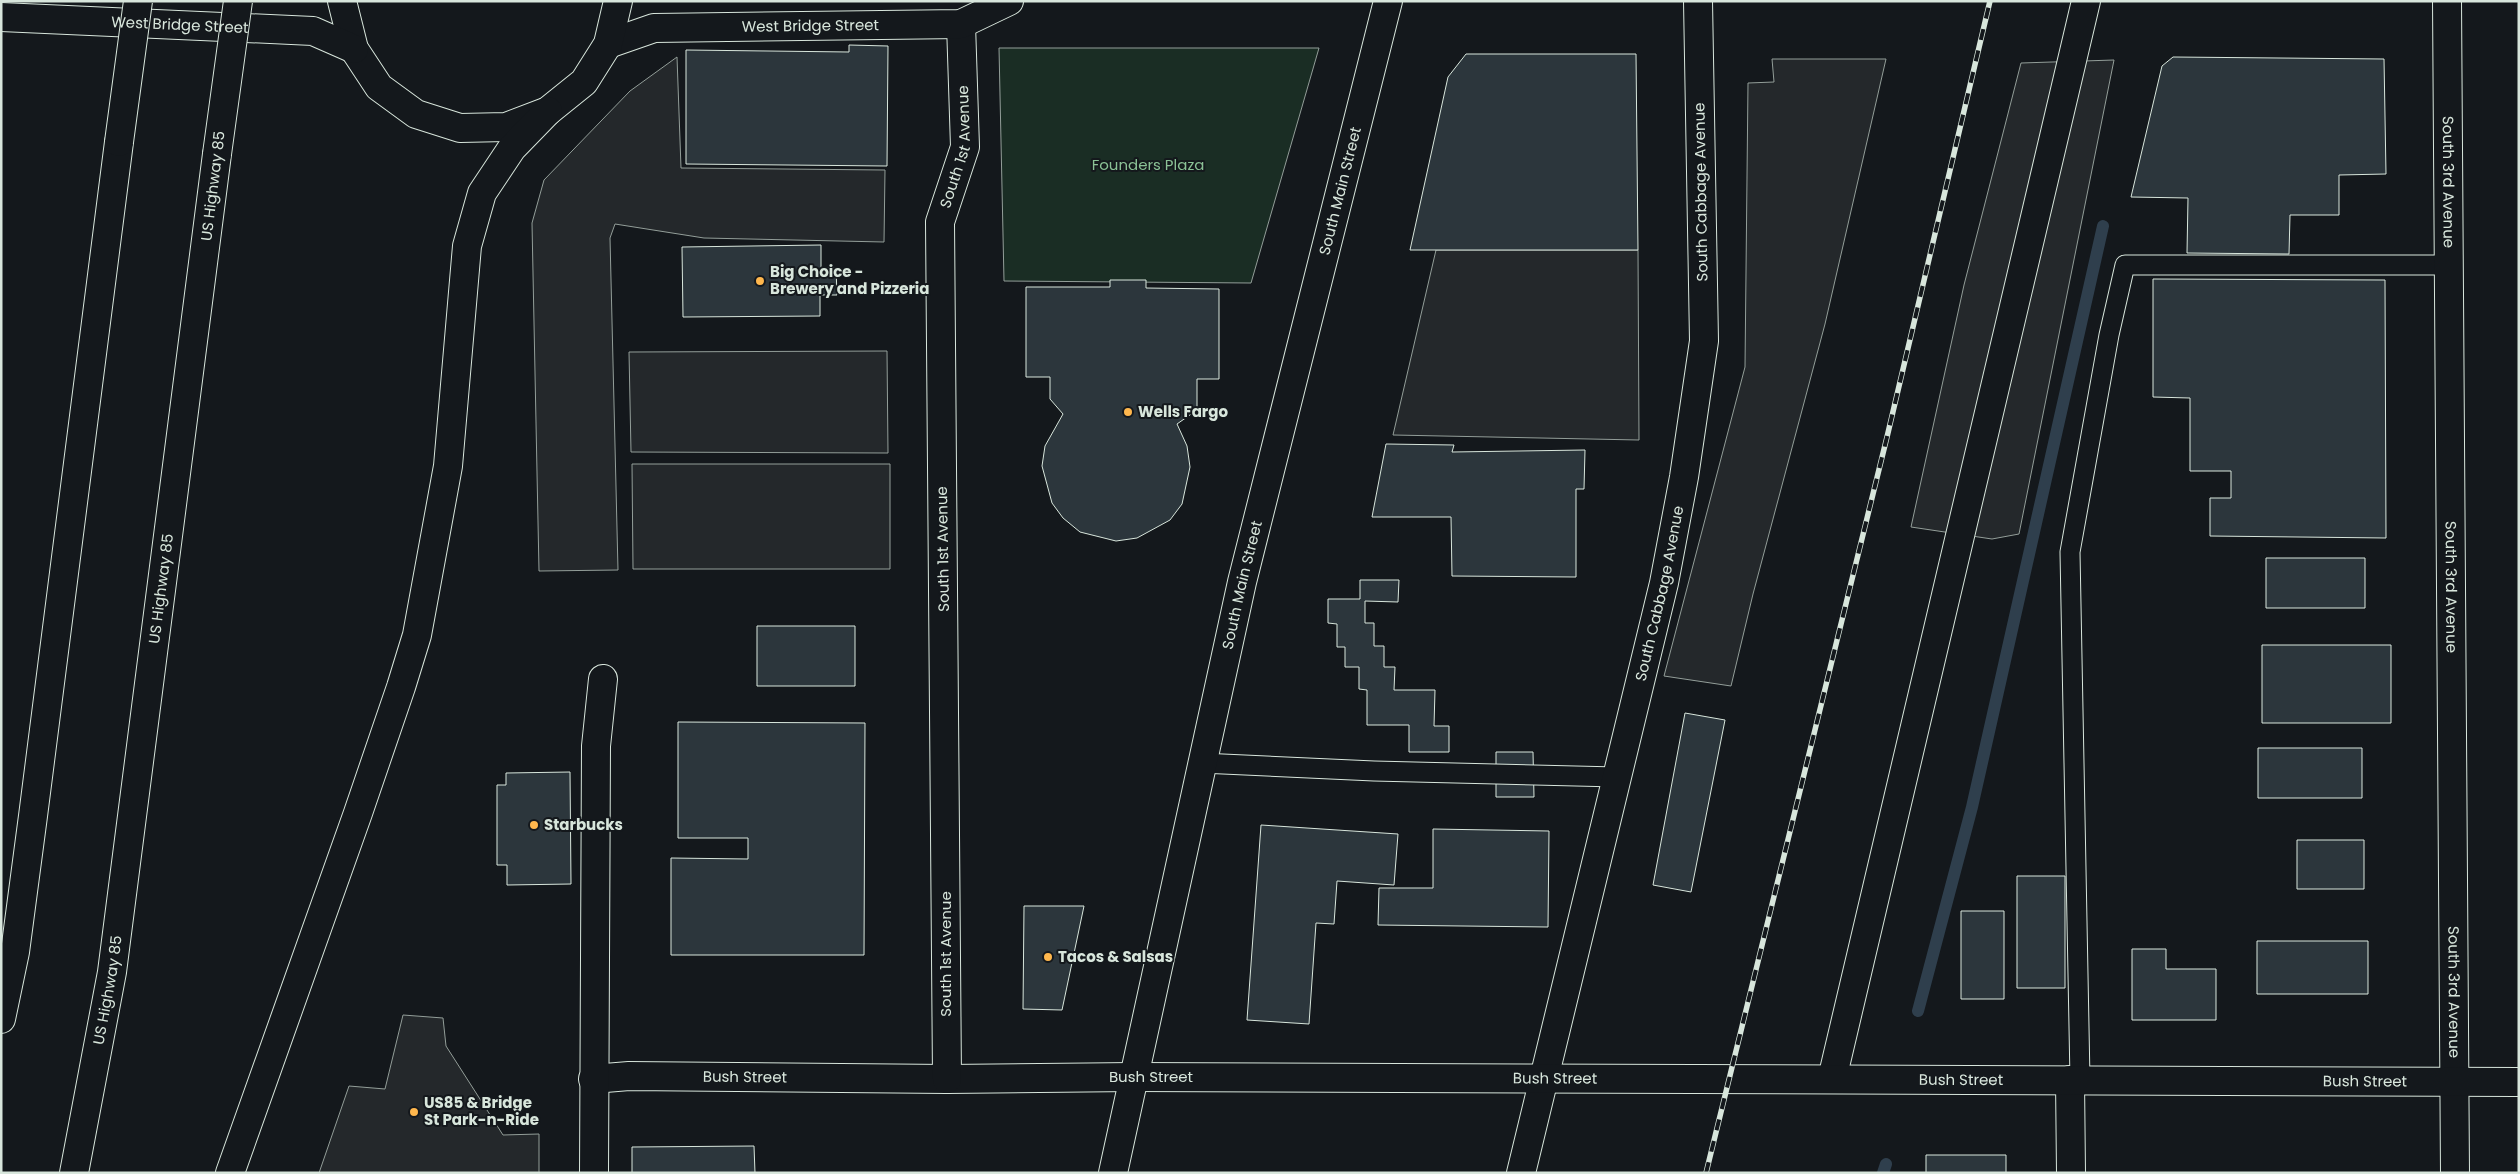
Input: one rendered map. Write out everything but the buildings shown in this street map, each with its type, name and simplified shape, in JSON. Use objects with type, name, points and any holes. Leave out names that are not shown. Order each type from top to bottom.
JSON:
[{"type":"main road","points":[[1,1020],[14,952],[33,816],[138,1]]},
{"type":"main road","name":"US Highway 85","points":[[74,1173],[112,972],[238,1]]},
{"type":"main road","points":[[342,1],[354,50],[379,87],[416,114],[460,128],[506,127],[548,111]]},
{"type":"main road","points":[[230,1173],[402,688],[416,635],[448,466],[467,246],[482,193],[512,148],[548,111],[584,82],[608,44],[618,1]]},
{"type":"main road","name":"West Bridge Street","points":[[608,44],[654,28],[961,24],[1010,1]]},
{"type":"main road","name":"South Main Street","points":[[1113,1173],[1242,582],[1388,1]]},
{"type":"main road","name":"South Cabbage Avenue","points":[[1521,1173],[1664,583],[1684,477],[1704,341],[1698,1]]},
{"type":"main road","points":[[1832,1079],[2086,1]]},
{"type":"main road","name":"South 3rd Avenue","points":[[2448,1],[2455,1173]]},
{"type":"main road","name":"West Bridge Street","points":[[1,17],[313,30],[354,50]]},
{"type":"main road","name":"South 1st Avenue","points":[[947,1079],[940,222],[965,147],[961,24]]},
{"type":"main road","points":[[594,1173],[592,1079],[596,746],[603,679]]},
{"type":"main road","name":"Bush Street","points":[[592,1079],[629,1076],[947,1079],[1544,1077],[2519,1082]]},
{"type":"main road","points":[[2071,1173],[2075,1080]]},
{"type":"lane","points":[[2075,1080],[2070,552],[2109,335],[2125,265],[2449,265]]},
{"type":"lane","points":[[1201,763],[1374,771],[1617,777]]},
{"type":"green space","name":"Founders Plaza","points":[[999,48],[1319,48],[1251,283],[1004,281]]},
{"type":"shaded area","points":[[677,57],[681,168],[885,170],[884,242],[704,238],[615,224],[610,238],[618,570],[539,571],[532,223],[544,180],[630,91]]},
{"type":"shaded area","points":[[1772,59],[1886,59],[1825,324],[1753,594],[1731,686],[1664,676],[1745,367],[1748,83],[1774,82]]},
{"type":"shaded area","points":[[2114,60],[2019,534],[1992,539],[1911,527],[1964,285],[2021,63]]},
{"type":"shaded area","points":[[1436,250],[1638,250],[1639,440],[1393,435]]},
{"type":"shaded area","points":[[887,351],[888,453],[631,452],[629,352]]},
{"type":"shaded area","points":[[632,464],[890,464],[890,569],[633,569]]},
{"type":"shaded area","name":"US85 & Bridge St Park-n-Ride","points":[[403,1015],[443,1018],[446,1046],[503,1135],[539,1134],[539,1173],[319,1173],[349,1086],[385,1089]]},
{"type":"waterway","points":[[1918,1011],[1972,807],[2103,226]]},
{"type":"waterway","points":[[1883,1173],[1886,1164]]},
{"type":"railway","points":[[1706,1173],[1887,437],[1990,1]]},
{"type":"place","name":"Big Choice - Brewery and Pizzeria","points":[[760,281]]},
{"type":"place","name":"Wells Fargo","points":[[1128,412]]},
{"type":"place","name":"Starbucks","points":[[534,825]]},
{"type":"place","name":"Tacos & Salsas","points":[[1048,957]]},
{"type":"place","name":"US85 & Bridge St Park-n-Ride","points":[[414,1112]]}]
